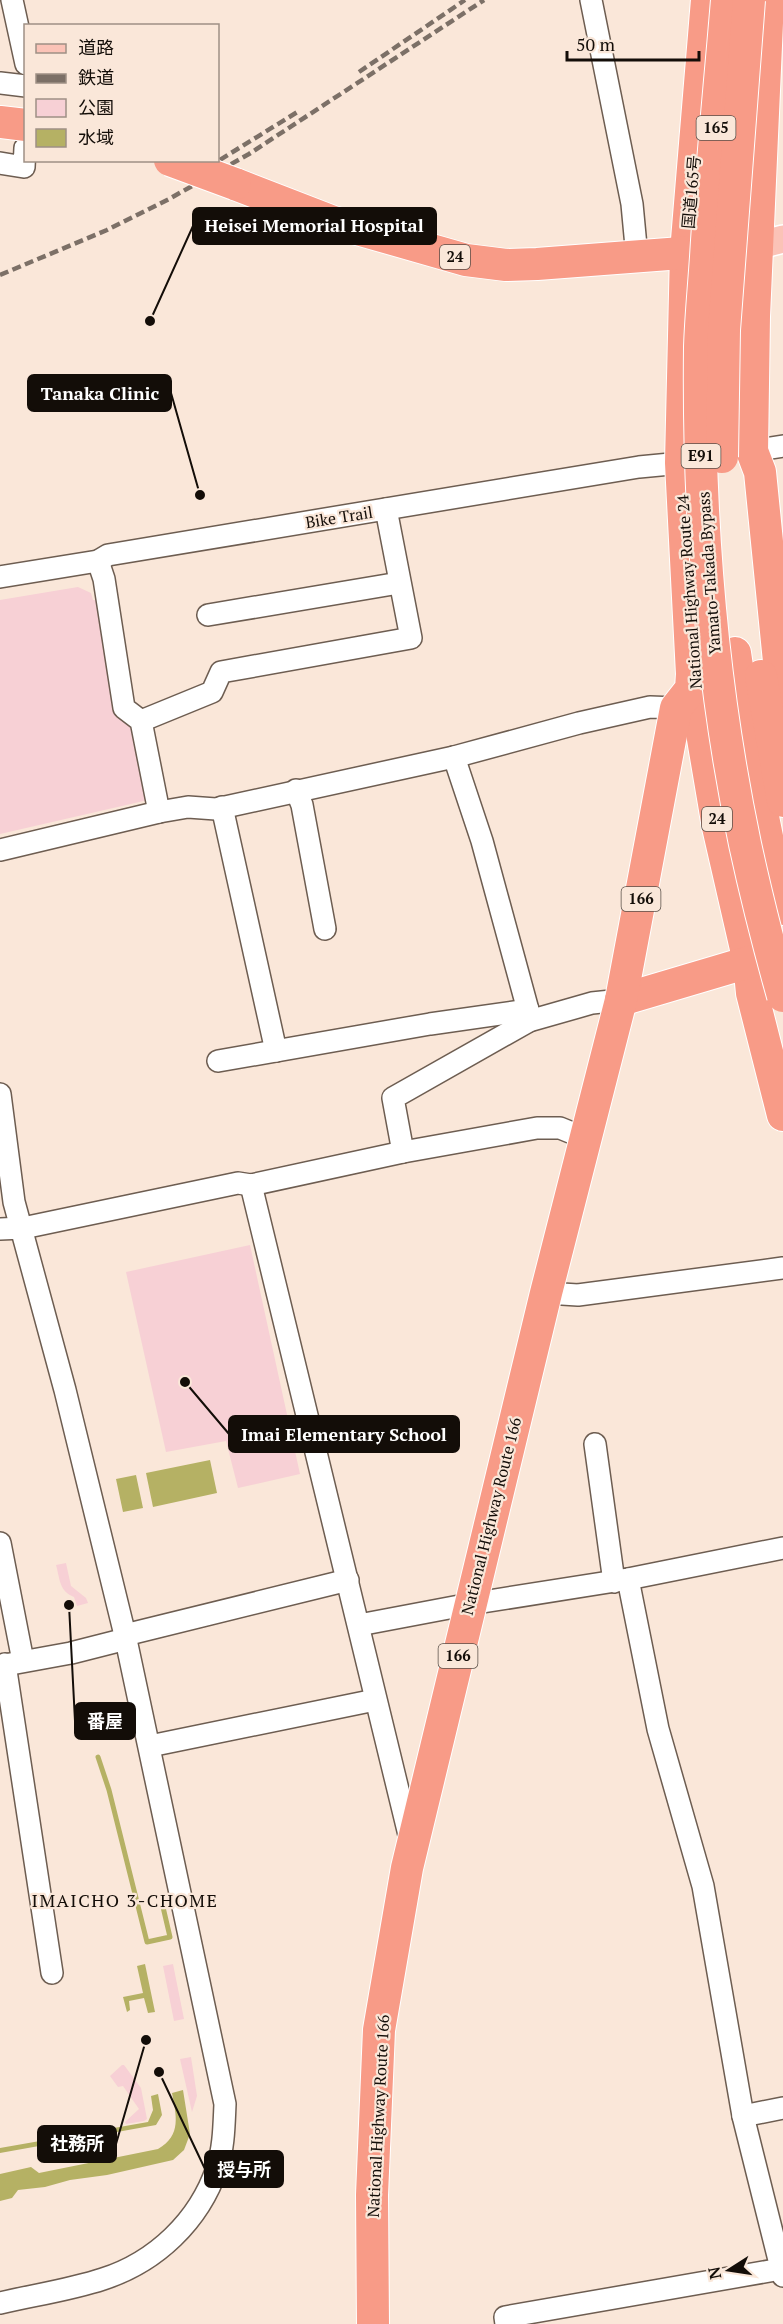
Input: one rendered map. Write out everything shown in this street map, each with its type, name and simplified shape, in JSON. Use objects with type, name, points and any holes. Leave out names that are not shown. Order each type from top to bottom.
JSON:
[{"type":"highway","name":"Yamato-Takada Bypass","points":[[727,0],[732,250],[700,345],[700,442],[704,514],[715,655],[726,738],[745,845],[783,996]]},
{"type":"highway","name":"Yamato-Takada Bypass","points":[[767,7],[732,250],[724,330],[723,513],[735,653],[750,756],[783,909]]},
{"type":"highway","name":"国道165号","points":[[703,8],[692,187],[732,250]]},
{"type":"highway","points":[[0,122],[24,125]]},
{"type":"highway","name":"24","points":[[175,162],[333,222],[466,260],[506,265],[732,250]]},
{"type":"highway","points":[[732,250],[752,451],[760,472],[783,701]]},
{"type":"highway","name":"National Highway Route 24","points":[[732,250],[681,463],[692,674],[718,827],[749,962]]},
{"type":"highway","points":[[681,463],[752,451]]},
{"type":"highway","points":[[752,451],[748,474],[749,562],[757,646],[783,801]]},
{"type":"highway","name":"National Highway Route 166","points":[[373,2324],[372,2195],[379,2030],[412,1847],[546,1293],[621,1000],[676,708],[691,689],[692,674]]},
{"type":"highway","points":[[621,1000],[749,962],[783,956]]},
{"type":"highway","name":"24","points":[[749,962],[752,993],[783,1115]]},
{"type":"highway","points":[[749,962],[783,1070]]},
{"type":"street","points":[[12,0],[24,55]]},
{"type":"street","points":[[591,0],[632,204],[638,257]]},
{"type":"street","points":[[0,83],[24,86]]},
{"type":"street","points":[[0,163],[24,167],[24,162]]},
{"type":"street","points":[[752,451],[783,446]]},
{"type":"street","name":"Bike Trail","points":[[0,577],[98,561],[108,555],[639,467],[681,463]]},
{"type":"street","points":[[141,721],[212,692],[221,672],[411,638],[386,509]]},
{"type":"street","points":[[98,561],[104,579],[124,708],[141,721],[159,812]]},
{"type":"street","points":[[208,615],[399,583]]},
{"type":"street","points":[[0,850],[159,812],[188,807],[216,809],[454,757],[579,723],[650,707],[676,708]]},
{"type":"street","points":[[454,757],[482,841],[528,1015]]},
{"type":"street","points":[[296,790],[302,805],[325,929]]},
{"type":"street","points":[[222,807],[276,1051]]},
{"type":"street","points":[[218,1061],[621,1000]]},
{"type":"street","points":[[403,1152],[393,1098],[528,1015]]},
{"type":"street","points":[[0,1094],[15,1202],[126,1637],[225,2104],[218,2166],[210,2186],[188,2220],[161,2250],[137,2265],[101,2280],[0,2303]]},
{"type":"street","points":[[0,1229],[23,1228],[238,1183],[251,1185],[403,1152],[537,1128],[560,1128],[587,1139]]},
{"type":"street","points":[[251,1185],[412,1847]]},
{"type":"street","points":[[546,1293],[578,1295],[783,1268]]},
{"type":"street","points":[[506,2324],[505,2317],[782,2273],[743,2116],[703,1886],[658,1729],[621,1580],[595,1444]]},
{"type":"street","points":[[0,1543],[9,1664],[52,1973]]},
{"type":"street","points":[[358,1625],[470,1604],[621,1580],[783,1548]]},
{"type":"street","points":[[9,1664],[71,1653],[348,1580]]},
{"type":"street","points":[[150,1746],[375,1700]]},
{"type":"street","points":[[743,2116],[783,2108]]},
{"type":"green space","points":[[78,587],[91,593],[93,600],[98,600],[133,726],[148,800],[0,834],[0,600]]},
{"type":"green space","points":[[250,1245],[300,1474],[238,1488],[226,1441],[166,1452],[126,1272]]},
{"type":"green space","points":[[66,1563],[71,1586],[86,1598],[88,1603],[77,1606],[74,1597],[63,1588],[56,1565]]},
{"type":"green space","points":[[173,1964],[184,2019],[174,2021],[163,1966]]},
{"type":"green space","points":[[191,2057],[197,2096],[192,2112],[180,2059]]},
{"type":"green space","points":[[122,2065],[141,2088],[147,2119],[144,2121],[126,2124],[125,2122],[139,2109],[123,2086],[118,2087],[110,2076]]},
{"type":"water","points":[[210,1460],[217,1493],[153,1507],[146,1473]]},
{"type":"water","points":[[136,1475],[143,1508],[123,1512],[116,1479]]},
{"type":"water","points":[[145,1964],[155,2012],[148,2013],[144,1998],[129,2001],[130,2010],[127,2012],[123,1997],[143,1993],[137,1966]]},
{"type":"water","points":[[183,2090],[190,2134],[184,2150],[173,2160],[45,2187],[18,2190],[12,2198],[0,2201],[0,2174],[31,2167],[39,2173],[158,2149],[166,2143],[174,2131],[176,2117],[172,2093]]},
{"type":"water","points":[[158,2094],[162,2115],[156,2125],[0,2153],[0,2148],[148,2122],[153,2110],[151,2096]]},
{"type":"waterway","points":[[98,1757],[109,1790],[147,1942],[170,1937],[163,1907]]},
{"type":"railway","points":[[359,72],[465,0]]},
{"type":"railway","points":[[0,275],[107,230],[169,199],[249,154],[484,0]]},
{"type":"railway","points":[[219,160],[299,111]]},
{"type":"railway","points":[[197,174],[216,162]]},
{"type":"place","name":"Heisei Memorial Hospital","points":[[150,321]]},
{"type":"place","name":"Tanaka Clinic","points":[[200,495]]},
{"type":"place","name":"Imai Elementary School","points":[[185,1382]]},
{"type":"place","name":"番屋","points":[[69,1605]]},
{"type":"place","name":"社務所","points":[[146,2040]]},
{"type":"place","name":"授与所","points":[[159,2072]]},
{"type":"district","name":"IMAICHO 3-CHOME","points":[[125,1901]]}]
